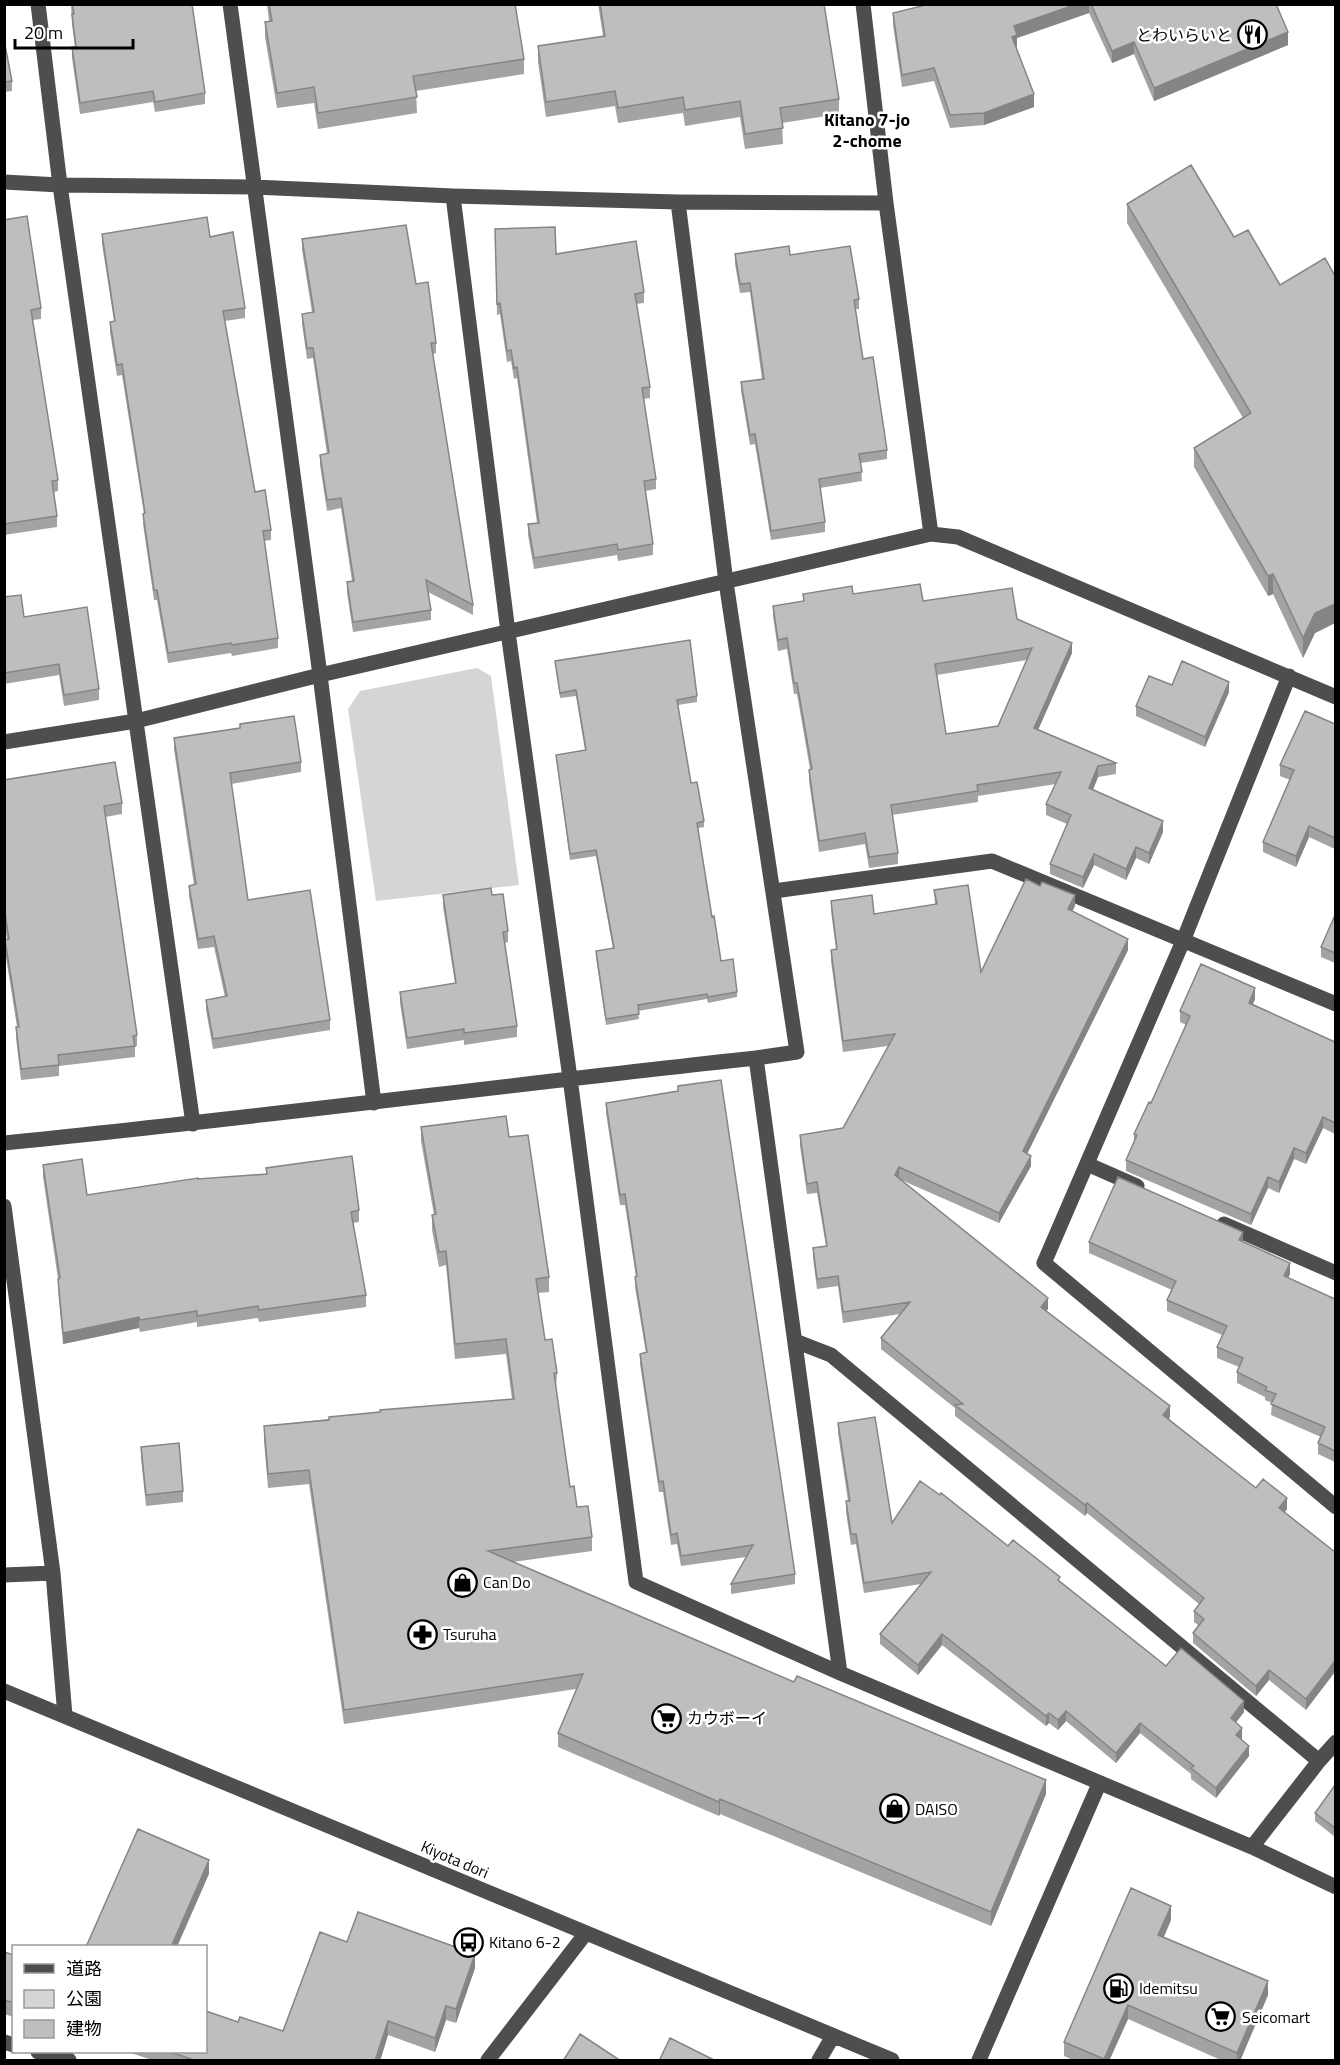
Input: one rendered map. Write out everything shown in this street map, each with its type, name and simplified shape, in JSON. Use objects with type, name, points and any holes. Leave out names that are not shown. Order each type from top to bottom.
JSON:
[{"type":"street","points":[[38,4],[60,185],[193,1124]]},
{"type":"street","points":[[230,4],[320,675],[374,1103]]},
{"type":"street","points":[[863,4],[886,203],[931,534]]},
{"type":"street","points":[[4,182],[60,185],[254,187],[453,196],[678,202],[886,203]]},
{"type":"street","points":[[453,196],[508,632],[570,1078],[636,1582],[1099,1784],[1252,1847],[1335,1887]]},
{"type":"street","points":[[4,1143],[193,1124],[797,1052],[726,582],[678,202]]},
{"type":"street","points":[[4,742],[136,722],[320,675],[931,534],[958,537],[1335,697]]},
{"type":"street","points":[[1288,676],[1183,941],[1044,1263],[1335,1507]]},
{"type":"street","points":[[774,891],[992,861],[1335,1004]]},
{"type":"street","points":[[756,1058],[840,1672]]},
{"type":"street","points":[[1087,1164],[1152,1192]]},
{"type":"street","points":[[4,1206],[53,1573],[65,1716]]},
{"type":"street","points":[[1206,1216],[1335,1274]]},
{"type":"street","points":[[795,1341],[831,1355],[1319,1761]]},
{"type":"street","points":[[4,1575],[53,1573]]},
{"type":"street","name":"Kiyota dori","points":[[4,1691],[892,2061]]},
{"type":"street","points":[[1252,1847],[1335,1742]]},
{"type":"street","points":[[979,2061],[1099,1784]]},
{"type":"street","points":[[488,2061],[586,1933]]},
{"type":"street","points":[[819,2061],[833,2036]]},
{"type":"street","points":[[41,2053],[69,2061]]},
{"type":"green space","points":[[477,668],[491,676],[519,885],[376,901],[348,709],[360,691]]},
{"type":"building","points":[[72,4],[192,4],[205,93],[155,102],[153,91],[80,103],[72,47],[76,47]]},
{"type":"building","points":[[269,4],[515,4],[524,59],[413,76],[417,97],[318,113],[314,87],[277,93],[265,22],[272,21]]},
{"type":"building","points":[[600,4],[824,4],[839,99],[780,108],[783,128],[745,134],[740,101],[685,110],[683,97],[618,108],[615,91],[546,102],[538,46],[605,36]]},
{"type":"building","points":[[922,4],[1077,4],[1014,26],[1017,35],[1012,37],[1034,94],[984,113],[950,115],[934,68],[902,75],[893,13],[922,6]]},
{"type":"building","points":[[1091,4],[1276,4],[1288,32],[1154,88],[1134,42],[1112,51]]},
{"type":"building","points":[[4,40],[12,81],[4,82]]},
{"type":"building","points":[[1191,165],[1234,237],[1248,230],[1280,285],[1325,258],[1335,276],[1335,604],[1315,613],[1303,638],[1273,574],[1268,576],[1194,448],[1251,413],[1127,204]]},
{"type":"building","points":[[27,216],[41,308],[31,310],[58,480],[52,481],[57,516],[4,524],[4,220]]},
{"type":"building","points":[[207,217],[210,237],[233,232],[245,308],[223,311],[255,492],[265,490],[271,530],[263,531],[278,638],[168,653],[157,590],[154,590],[143,514],[145,513],[122,364],[117,365],[110,322],[115,321],[102,234]]},
{"type":"building","points":[[406,225],[416,284],[428,282],[436,343],[431,343],[473,605],[426,580],[431,610],[353,622],[347,582],[354,581],[341,498],[327,500],[320,455],[329,453],[313,348],[307,348],[302,314],[314,312],[302,239]]},
{"type":"building","points":[[555,227],[556,254],[636,241],[644,292],[635,294],[650,387],[642,388],[656,479],[644,481],[653,544],[618,550],[617,544],[534,558],[528,524],[539,523],[517,367],[514,368],[511,350],[507,351],[500,303],[497,304],[495,229]]},
{"type":"building","points":[[789,246],[790,255],[850,246],[859,299],[854,300],[863,359],[873,357],[887,450],[859,454],[862,472],[819,479],[825,522],[771,531],[755,434],[750,435],[741,382],[764,379],[750,283],[740,284],[735,254]]},
{"type":"building","points":[[920,584],[923,601],[1012,588],[1017,619],[1072,643],[1034,728],[1116,763],[1098,766],[1089,788],[1163,821],[1149,853],[1136,847],[1126,869],[1094,854],[1083,877],[1050,864],[1071,815],[1046,804],[1061,772],[977,785],[978,791],[891,805],[898,853],[869,857],[865,833],[819,841],[809,770],[812,769],[797,683],[794,683],[787,638],[778,640],[773,606],[804,601],[803,594],[852,586],[853,594]],"holes":[[[1032,648],[998,726],[946,734],[935,664]]]},
{"type":"building","points":[[21,595],[24,617],[87,607],[99,689],[64,695],[59,664],[4,673],[4,597]]},
{"type":"building","points":[[690,640],[697,696],[677,700],[691,783],[697,782],[704,821],[697,823],[721,961],[733,959],[737,992],[708,997],[707,994],[638,1005],[639,1014],[606,1019],[596,951],[614,948],[596,850],[570,854],[556,755],[586,750],[576,690],[560,693],[555,661]]},
{"type":"building","points":[[1182,661],[1229,682],[1205,737],[1136,706],[1149,676],[1172,685]]},
{"type":"building","points":[[1305,711],[1335,724],[1335,838],[1309,826],[1296,856],[1263,842],[1294,770],[1280,765]]},
{"type":"building","points":[[294,716],[301,762],[230,773],[248,900],[310,890],[330,1020],[213,1039],[206,1000],[227,996],[214,936],[198,939],[189,886],[196,884],[174,738],[240,728],[240,724]]},
{"type":"building","points":[[115,762],[122,803],[104,806],[137,1035],[133,1036],[135,1046],[58,1055],[59,1065],[21,1069],[16,1027],[19,1027],[5,940],[9,939],[4,907],[4,780]]},
{"type":"building","points":[[1026,879],[1040,886],[1042,882],[1075,895],[1068,909],[1128,939],[1023,1151],[1031,1156],[999,1213],[899,1167],[895,1175],[1048,1298],[1041,1307],[1170,1406],[1163,1415],[1256,1488],[1263,1479],[1287,1498],[1279,1508],[1335,1552],[1335,1661],[1306,1699],[1269,1670],[1256,1686],[1193,1633],[1204,1619],[1194,1611],[1204,1598],[1087,1503],[1085,1505],[955,1405],[963,1404],[881,1338],[910,1302],[843,1312],[838,1276],[817,1279],[813,1248],[827,1246],[817,1182],[807,1184],[800,1135],[843,1128],[895,1034],[843,1041],[831,950],[837,949],[831,901],[872,895],[874,914],[937,904],[934,890],[968,885],[981,972]]},
{"type":"building","points":[[491,888],[492,895],[503,894],[508,931],[503,932],[517,1026],[464,1033],[464,1029],[407,1038],[400,992],[456,983],[443,895]]},
{"type":"building","points":[[1335,915],[1335,953],[1321,947]]},
{"type":"building","points":[[1201,964],[1255,988],[1249,1003],[1335,1042],[1335,1123],[1323,1117],[1306,1153],[1294,1148],[1279,1182],[1268,1177],[1251,1214],[1126,1160],[1137,1135],[1134,1134],[1149,1102],[1151,1103],[1190,1016],[1180,1011]]},
{"type":"building","points":[[721,1080],[795,1574],[731,1584],[753,1545],[681,1556],[677,1533],[671,1535],[663,1481],[659,1482],[640,1354],[647,1352],[625,1194],[620,1195],[606,1103],[678,1091],[678,1086]]},
{"type":"building","points":[[506,1116],[509,1137],[528,1135],[549,1277],[536,1279],[545,1340],[552,1339],[557,1373],[554,1373],[570,1487],[574,1486],[577,1507],[588,1506],[592,1537],[488,1551],[794,1682],[797,1676],[1046,1780],[991,1912],[720,1799],[719,1802],[558,1733],[583,1674],[344,1710],[309,1470],[268,1474],[264,1426],[329,1420],[329,1417],[380,1412],[380,1410],[514,1399],[506,1339],[455,1344],[446,1251],[439,1252],[432,1215],[436,1214],[421,1127]]},
{"type":"building","points":[[352,1156],[359,1210],[351,1212],[366,1295],[259,1310],[258,1306],[197,1316],[197,1311],[140,1320],[139,1317],[63,1333],[58,1279],[60,1278],[43,1165],[82,1159],[87,1195],[198,1178],[267,1174],[266,1168]]},
{"type":"building","points":[[1118,1177],[1243,1232],[1239,1240],[1290,1263],[1284,1276],[1335,1299],[1335,1451],[1318,1443],[1325,1427],[1271,1404],[1276,1394],[1265,1390],[1267,1387],[1237,1372],[1243,1358],[1217,1347],[1227,1326],[1167,1300],[1176,1281],[1089,1242]]},
{"type":"building","points":[[875,1417],[892,1523],[920,1481],[940,1495],[941,1493],[1008,1546],[1013,1540],[1060,1577],[1058,1580],[1166,1666],[1181,1648],[1244,1701],[1231,1718],[1242,1728],[1236,1735],[1249,1746],[1216,1788],[1191,1768],[1194,1766],[1140,1723],[1116,1753],[1066,1711],[1058,1720],[1049,1713],[1046,1716],[942,1634],[918,1665],[880,1634],[931,1572],[864,1583],[856,1534],[851,1534],[846,1501],[850,1501],[838,1423]]},
{"type":"building","points":[[179,1443],[183,1491],[146,1495],[141,1447]]},
{"type":"building","points":[[1335,1785],[1335,1828],[1315,1813]]},
{"type":"building","points":[[138,1829],[209,1860],[172,1945],[87,1945]]},
{"type":"building","points":[[1131,1888],[1171,1906],[1158,1935],[1268,1981],[1237,2053],[1128,2005],[1104,2059],[1064,2042]]},
{"type":"building","points":[[358,1912],[475,1954],[456,2009],[446,2006],[435,2038],[388,2021],[375,2061],[197,2061],[173,2053],[207,2053],[207,2011],[238,2022],[240,2017],[283,2031],[320,1932],[347,1942]]},
{"type":"building","points":[[4,1952],[12,1954],[12,2002],[4,2000]]},
{"type":"building","points":[[580,2034],[621,2061],[563,2061]]},
{"type":"building","points":[[670,2038],[716,2061],[659,2061]]},
{"type":"place","name":"とわいらいと","points":[[1253,35]]},
{"type":"place","name":"Can Do","points":[[462,1582]]},
{"type":"place","name":"Tsuruha","points":[[422,1634]]},
{"type":"place","name":"カウボーイ","points":[[666,1718]]},
{"type":"place","name":"DAISO","points":[[894,1809]]},
{"type":"place","name":"Kitano 6-2","points":[[468,1942]]},
{"type":"place","name":"Idemitsu","points":[[1118,1988]]},
{"type":"place","name":"Seicomart","points":[[1221,2017]]},
{"type":"district","name":"Kitano 7-jo 2-chome","points":[[867,130]]}]
